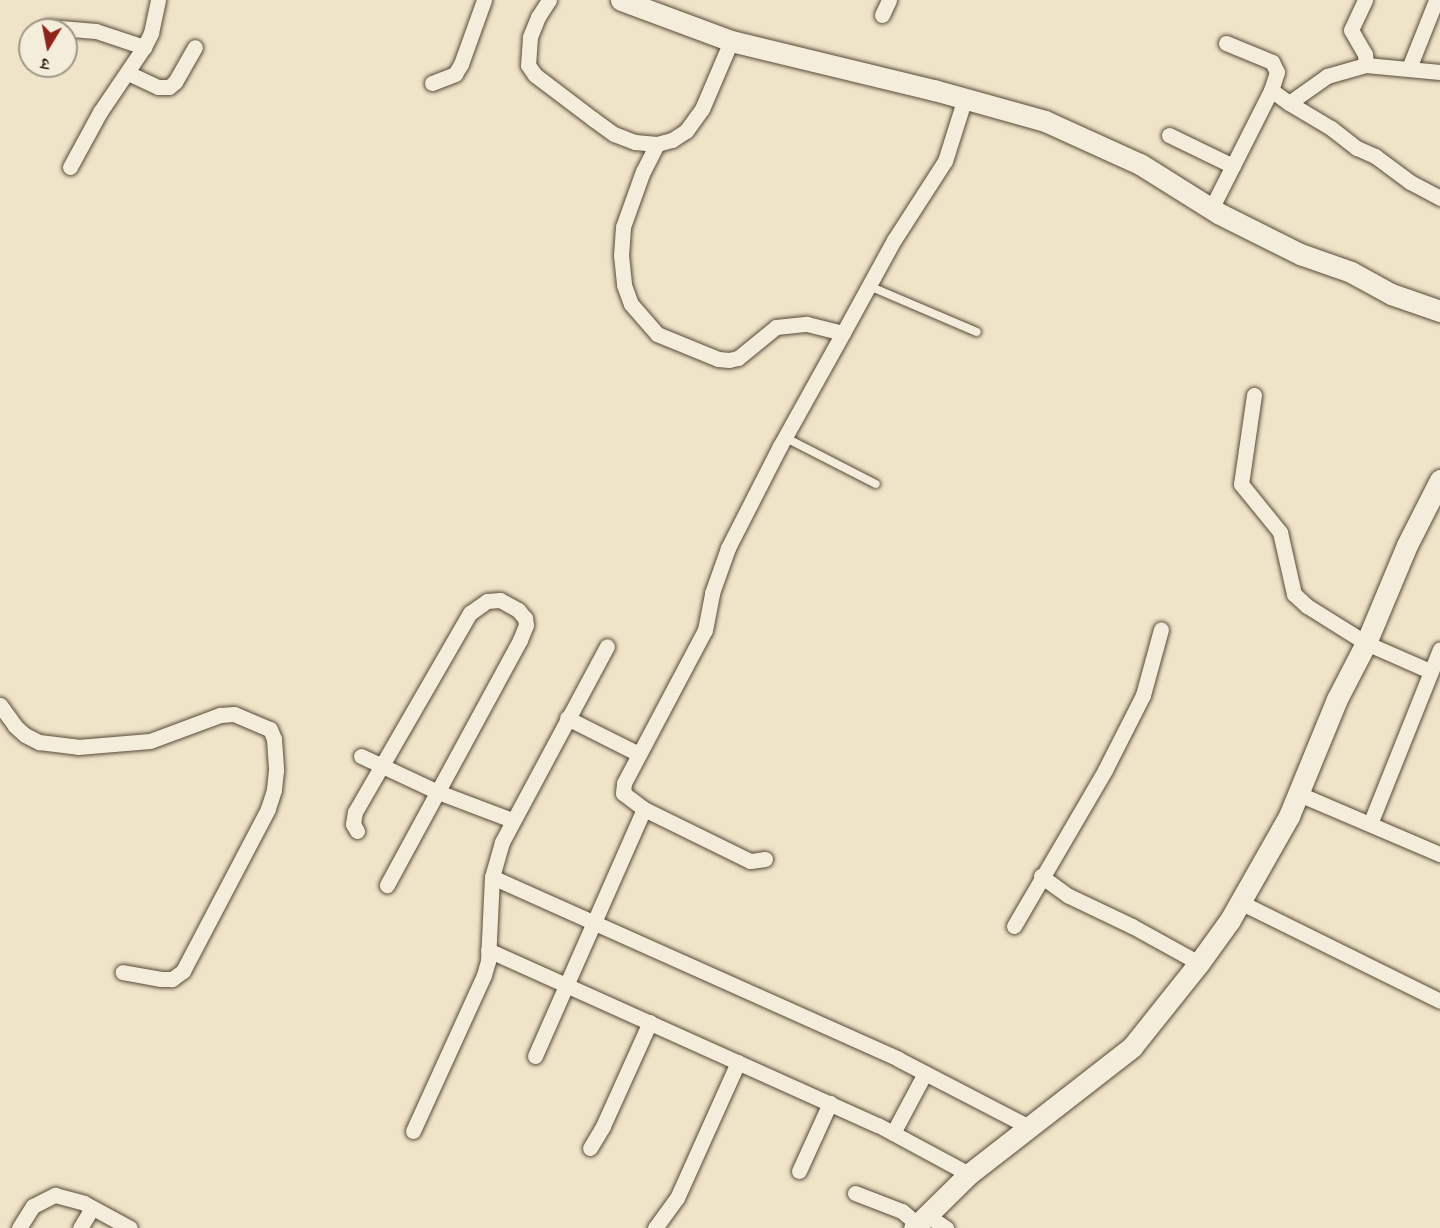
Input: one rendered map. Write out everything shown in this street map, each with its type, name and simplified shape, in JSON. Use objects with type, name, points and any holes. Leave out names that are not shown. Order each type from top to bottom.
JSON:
[{"type":"street","points":[[70,167],[100,112],[144,47],[151,33],[158,0]]},
{"type":"street","points":[[432,83],[454,74],[461,64],[484,0]]},
{"type":"street","points":[[549,0],[538,17],[530,37],[528,65],[536,75],[614,134],[635,142],[657,144],[672,141],[686,131],[702,109],[731,41]]},
{"type":"street","points":[[621,0],[731,41],[965,98],[1045,121],[1140,164],[1211,209],[1300,254],[1351,272],[1391,294],[1440,311]]},
{"type":"street","points":[[882,15],[889,0]]},
{"type":"street","points":[[1409,68],[1436,0]]},
{"type":"street","points":[[1362,1],[1351,30],[1365,54],[1366,64]]},
{"type":"street","points":[[78,30],[96,31],[144,47]]},
{"type":"street","points":[[1211,209],[1271,90],[1277,72],[1272,62],[1226,43]]},
{"type":"street","points":[[128,73],[158,87],[169,87],[175,82],[195,47]]},
{"type":"street","points":[[1289,103],[1327,76],[1366,64],[1440,72]]},
{"type":"street","points":[[1271,90],[1331,128],[1357,148],[1376,156],[1392,170],[1440,198]]},
{"type":"street","points":[[765,859],[750,861],[644,809],[623,793],[624,783],[705,630],[719,570],[784,438],[869,286],[945,161],[965,98]]},
{"type":"street","points":[[1169,135],[1233,166]]},
{"type":"street","points":[[657,144],[643,171],[623,227],[621,255],[624,285],[631,304],[657,334],[718,359],[729,360],[738,358],[776,327],[807,324],[843,333]]},
{"type":"street","points":[[1254,395],[1241,484],[1280,532],[1294,594],[1308,606],[1366,643],[1430,671]]},
{"type":"street","points":[[920,1223],[969,1174],[1132,1047],[1199,963],[1240,902],[1299,794],[1337,699],[1366,643],[1407,545],[1440,480]]},
{"type":"street","points":[[357,831],[353,824],[355,812],[470,613],[487,601],[500,600],[518,610],[525,618],[526,625],[387,885]]},
{"type":"street","points":[[1014,926],[1041,876],[1105,770],[1143,695],[1161,629]]},
{"type":"street","points":[[413,1131],[484,975],[495,860],[512,820],[607,646]]},
{"type":"street","points":[[1370,824],[1440,649]]},
{"type":"street","points":[[0,705],[15,726],[25,735],[39,742],[78,747],[150,741],[220,715],[234,714],[270,729],[274,739],[276,770],[274,790],[268,809],[183,971],[172,979],[123,972]]},
{"type":"street","points":[[567,718],[639,754]]},
{"type":"street","points":[[361,756],[438,792],[512,820]]},
{"type":"street","points":[[1299,794],[1440,854]]},
{"type":"street","points":[[535,1056],[644,809]]},
{"type":"street","points":[[1041,876],[1069,896],[1132,926],[1199,963]]},
{"type":"street","points":[[492,877],[926,1073],[1029,1127]]},
{"type":"street","points":[[1240,902],[1440,1001]]},
{"type":"street","points":[[488,950],[830,1103],[893,1133],[969,1174]]},
{"type":"street","points":[[590,1148],[603,1126],[650,1022]]},
{"type":"street","points":[[655,1228],[677,1198],[738,1062]]},
{"type":"street","points":[[893,1133],[926,1073]]},
{"type":"street","points":[[799,1170],[830,1103]]},
{"type":"street","points":[[855,1193],[902,1211],[920,1223],[946,1228]]},
{"type":"street","points":[[20,1228],[33,1206],[55,1195],[84,1203],[130,1228]]},
{"type":"street","points":[[80,1228],[92,1208]]},
{"type":"lane","points":[[869,286],[977,332]]},
{"type":"lane","points":[[784,438],[876,484]]}]
